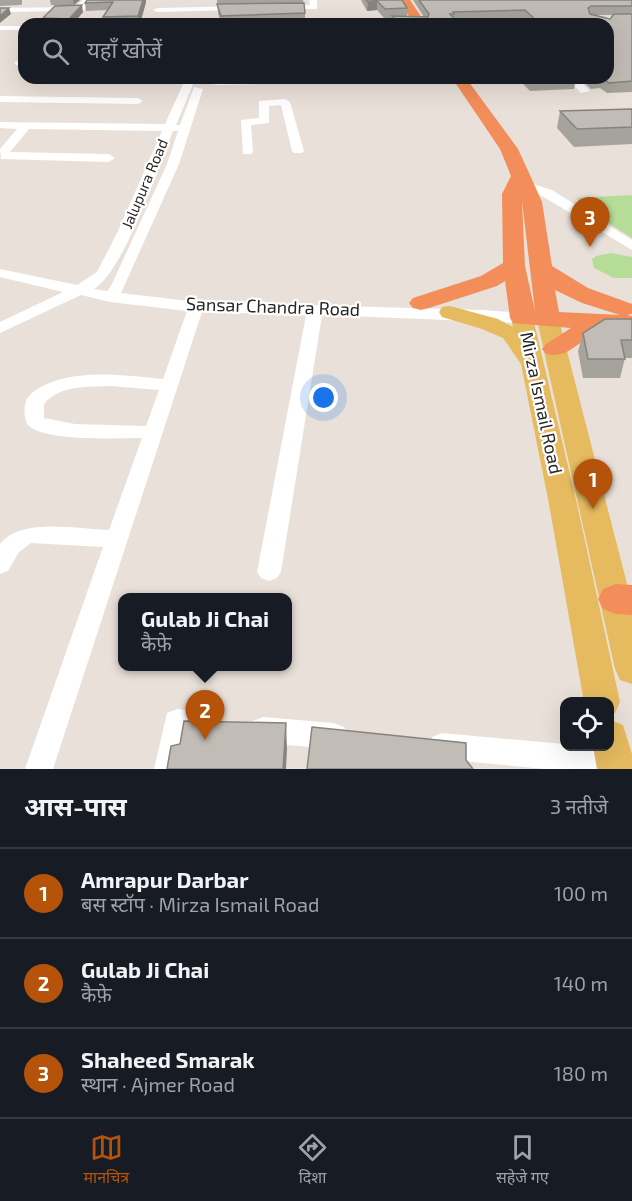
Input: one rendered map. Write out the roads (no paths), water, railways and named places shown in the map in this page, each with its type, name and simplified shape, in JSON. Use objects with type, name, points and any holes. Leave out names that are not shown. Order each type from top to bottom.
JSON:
[{"type":"highway","points":[[404,0],[416,18]]},
{"type":"highway","name":"Mirza Ismail Road","points":[[463,84],[504,141],[532,202],[540,268],[534,313]]},
{"type":"highway","name":"Mirza Ismail Road","points":[[521,181],[512,194],[514,266],[534,313]]},
{"type":"highway","points":[[421,303],[489,281],[514,266]]},
{"type":"highway","points":[[540,268],[550,278],[590,300],[629,314]]},
{"type":"highway","points":[[534,313],[629,314]]},
{"type":"highway","points":[[534,313],[602,322]]},
{"type":"highway","points":[[555,349],[570,338],[602,322],[629,314]]},
{"type":"main road","points":[[450,312],[490,324],[511,334],[534,369]]},
{"type":"main road","name":"Mirza Ismail Road","points":[[534,313],[555,349],[578,506],[601,697]]},
{"type":"main road","name":"Mirza Ismail Road","points":[[534,313],[534,369],[578,506],[624,600],[632,669]]},
{"type":"street","points":[[14,10],[24,0]]},
{"type":"street","points":[[45,10],[52,0]]},
{"type":"street","points":[[0,10],[75,9],[81,8],[87,0]]},
{"type":"street","points":[[159,0],[156,14],[250,8]]},
{"type":"street","points":[[273,7],[314,7],[313,0]]},
{"type":"street","points":[[614,19],[632,19]]},
{"type":"street","points":[[622,19],[628,28]]},
{"type":"street","points":[[0,28],[18,28]]},
{"type":"street","points":[[137,114],[140,84]]},
{"type":"street","name":"Jalupura Road","points":[[86,288],[103,274],[125,231],[168,128],[199,84]]},
{"type":"street","name":"Jalupura Road","points":[[114,292],[173,164],[201,84]]},
{"type":"street","points":[[578,84],[585,91]]},
{"type":"street","points":[[0,99],[137,114],[168,128],[184,128]]},
{"type":"street","points":[[247,152],[244,122],[265,121],[263,103],[285,102],[298,151]]},
{"type":"street","points":[[0,125],[25,126],[137,114]]},
{"type":"street","points":[[1,155],[25,126]]},
{"type":"street","points":[[1,155],[109,158]]},
{"type":"street","points":[[521,181],[547,193],[632,246]]},
{"type":"street","name":"Sansar Chandra Road","points":[[0,264],[86,288]]},
{"type":"street","name":"Sansar Chandra Road","points":[[0,273],[196,307],[534,313]]},
{"type":"street","points":[[0,328],[86,288]]},
{"type":"street","name":"Sansar Chandra Road","points":[[114,292],[215,301],[421,303],[534,313]]},
{"type":"street","points":[[39,769],[196,307]]},
{"type":"street","points":[[269,572],[315,309]]},
{"type":"street","points":[[154,432],[59,430],[43,427],[34,421],[32,413],[36,402],[46,391],[57,384],[96,381],[170,385]]},
{"type":"street","points":[[0,565],[10,545],[17,538],[30,535],[118,539]]},
{"type":"street","points":[[168,769],[177,722],[355,738]]},
{"type":"street","points":[[415,744],[613,756]]},
{"type":"place","name":"Shaheed Smarak","points":[[590,247]]},
{"type":"place","name":"Amrapur Darbar","points":[[593,509]]},
{"type":"place","name":"Gulab Ji Chai","points":[[205,740]]}]
